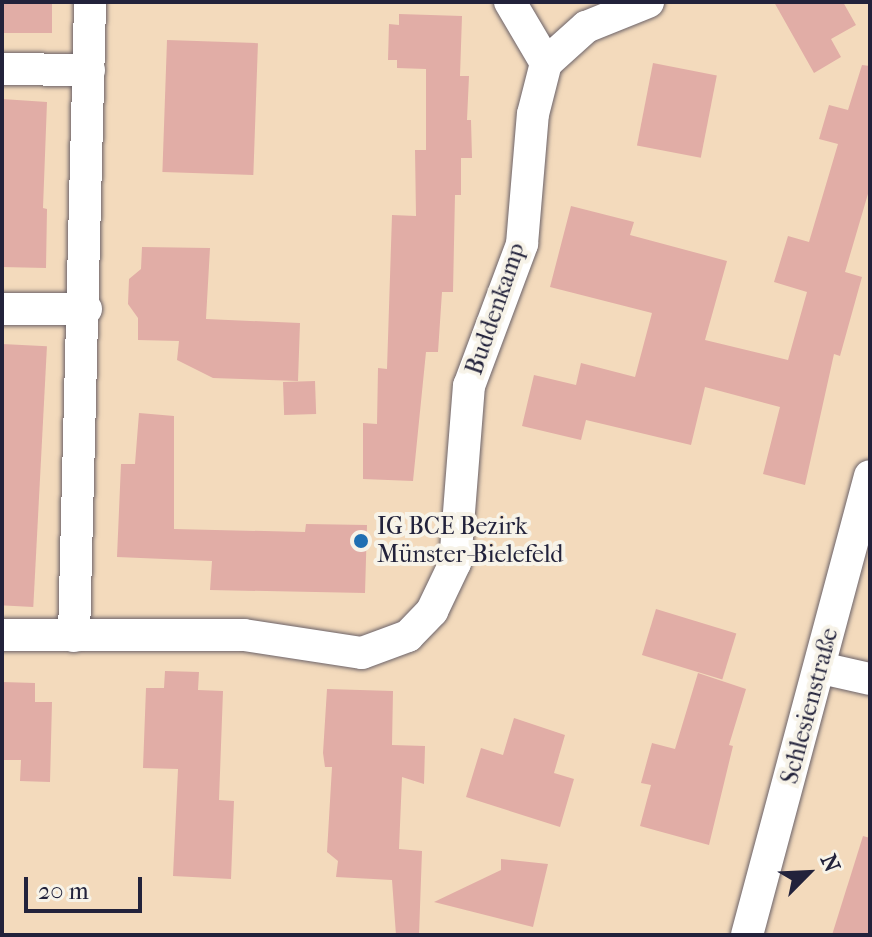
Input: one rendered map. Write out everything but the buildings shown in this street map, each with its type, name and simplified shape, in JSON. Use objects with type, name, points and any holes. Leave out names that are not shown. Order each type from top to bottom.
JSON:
[{"type":"street","points":[[74,636],[86,309],[90,2]]},
{"type":"street","points":[[510,2],[546,63],[586,27],[648,2]]},
{"type":"street","name":"Buddenkamp","points":[[2,635],[244,635],[362,653],[408,636],[432,611],[455,563],[469,386],[522,244],[533,114],[546,63]]},
{"type":"street","points":[[2,69],[89,70]]},
{"type":"street","points":[[2,309],[86,309]]},
{"type":"street","name":"Schlesienstraße","points":[[747,935],[870,476]]},
{"type":"street","points":[[821,668],[870,679]]},
{"type":"place","name":"IG BCE Bezirk Münster-Bielefeld","points":[[361,541]]}]
